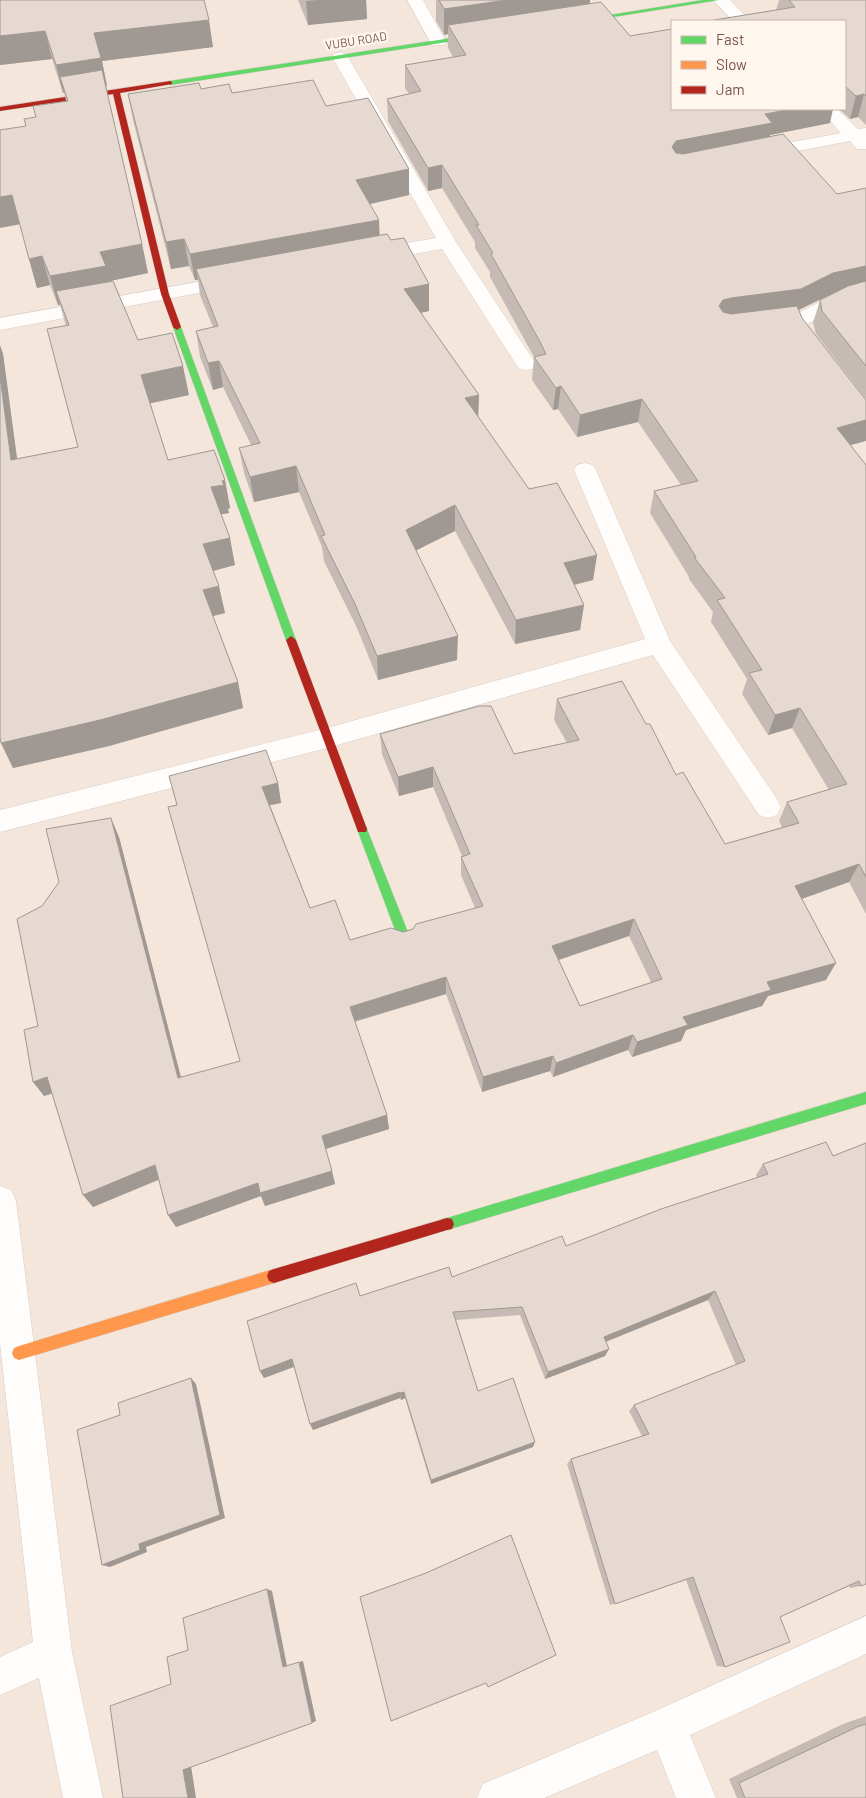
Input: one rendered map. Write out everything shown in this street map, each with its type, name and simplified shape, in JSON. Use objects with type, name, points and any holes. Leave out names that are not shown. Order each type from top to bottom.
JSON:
[{"type":"street","points":[[415,0],[438,42]]},
{"type":"street","points":[[562,23],[716,0]]},
{"type":"street","points":[[721,0],[741,20]]},
{"type":"street","name":"VUBU ROAD","points":[[0,109],[495,34]]},
{"type":"street","points":[[340,57],[447,242],[526,364]]},
{"type":"street","points":[[116,91],[165,294],[327,738],[403,936]]},
{"type":"street","points":[[829,110],[860,134],[866,148]]},
{"type":"street","points":[[737,158],[860,134]]},
{"type":"street","points":[[359,258],[447,242]]},
{"type":"street","points":[[0,324],[252,278]]},
{"type":"street","points":[[745,327],[802,328],[834,302],[866,295]]},
{"type":"street","points":[[585,470],[660,644],[768,807]]},
{"type":"street","points":[[0,821],[327,738],[660,644]]},
{"type":"street","points":[[19,1353],[866,1098]]},
{"type":"street","points":[[0,1201],[53,1652],[83,1798]]},
{"type":"street","points":[[497,1798],[667,1726],[866,1635]]},
{"type":"street","points":[[0,1676],[53,1652]]},
{"type":"street","points":[[667,1726],[696,1798]]},
{"type":"shaded area","points":[[0,0],[866,0],[866,1798],[0,1798]]},
{"type":"building","points":[[0,0],[204,0],[209,20],[94,33],[101,58],[56,65],[45,31],[0,36]]},
{"type":"building","points":[[439,0],[507,0],[444,9]]},
{"type":"building","points":[[789,0],[866,0],[866,96],[864,94],[856,96],[846,87],[846,20],[714,20],[795,7]]},
{"type":"building","points":[[601,2],[630,36],[671,29],[671,110],[787,110],[765,114],[772,123],[676,141],[672,147],[676,153],[683,154],[783,134],[837,194],[866,188],[866,266],[833,273],[801,289],[731,298],[723,300],[719,306],[723,312],[731,314],[797,306],[802,318],[866,400],[866,420],[837,428],[866,465],[866,877],[859,864],[795,886],[836,963],[767,982],[771,990],[683,1017],[688,1025],[637,1042],[633,1035],[556,1063],[553,1056],[483,1077],[446,977],[350,1007],[387,1115],[322,1136],[332,1171],[260,1193],[258,1183],[168,1215],[155,1165],[83,1195],[47,1077],[33,1082],[24,1030],[38,1026],[17,919],[42,906],[59,882],[46,829],[111,818],[178,1078],[240,1061],[168,807],[177,805],[169,776],[266,750],[278,783],[262,787],[310,908],[335,900],[350,940],[391,928],[403,932],[413,929],[416,924],[483,906],[461,857],[470,854],[433,767],[398,777],[380,734],[479,706],[491,706],[514,754],[579,740],[557,699],[622,681],[646,724],[650,724],[676,775],[683,772],[725,844],[799,823],[787,802],[847,784],[800,708],[775,715],[749,673],[762,670],[717,600],[725,598],[694,557],[696,557],[654,491],[698,481],[642,399],[580,415],[561,386],[556,388],[534,357],[546,354],[491,254],[493,253],[476,225],[479,225],[442,165],[428,168],[387,99],[421,91],[405,65],[466,55],[448,25]],"holes":[[[634,919],[662,979],[580,1006],[552,946]]]},
{"type":"building","points":[[102,70],[142,244],[100,252],[106,266],[50,276],[42,256],[29,259],[12,195],[0,197],[0,130],[26,126],[24,119],[36,117],[33,106],[68,101],[60,77]]},
{"type":"building","points":[[313,80],[326,106],[368,98],[409,169],[356,180],[379,220],[190,254],[184,239],[166,242],[128,94],[199,83],[201,89],[229,84],[232,93]]},
{"type":"building","points":[[387,234],[391,240],[404,238],[429,284],[404,289],[479,395],[465,398],[529,489],[557,483],[597,555],[564,563],[584,605],[516,620],[455,505],[406,530],[458,636],[377,656],[355,604],[321,536],[325,535],[296,466],[250,477],[239,448],[260,443],[219,361],[208,363],[196,331],[218,326],[196,269]]},
{"type":"building","points":[[113,281],[138,340],[172,333],[183,366],[141,375],[168,460],[214,450],[225,480],[222,481],[224,485],[211,487],[230,538],[203,544],[219,586],[203,590],[238,682],[100,720],[1,743],[0,376],[11,460],[78,447],[47,329],[69,325],[56,291]]},
{"type":"building","points":[[866,281],[866,366],[822,311],[820,300],[848,286]]},
{"type":"building","points":[[826,1142],[833,1156],[866,1143],[866,1584],[861,1586],[859,1581],[780,1617],[790,1642],[725,1667],[693,1577],[615,1604],[571,1459],[649,1434],[634,1405],[745,1361],[715,1291],[604,1337],[609,1349],[548,1372],[522,1307],[453,1312],[478,1391],[513,1378],[535,1442],[431,1480],[404,1392],[310,1424],[292,1359],[260,1371],[247,1321],[356,1283],[360,1296],[449,1267],[452,1277],[562,1236],[566,1246],[661,1209],[768,1174],[763,1164]]},
{"type":"building","points":[[191,1378],[220,1515],[139,1544],[140,1550],[102,1565],[77,1430],[120,1415],[118,1403]]},
{"type":"building","points":[[511,1535],[556,1655],[488,1687],[486,1683],[391,1721],[360,1597],[426,1573]]},
{"type":"building","points":[[267,1589],[283,1667],[299,1662],[312,1723],[183,1770],[188,1798],[123,1798],[110,1706],[171,1684],[167,1657],[188,1650],[183,1618]]},
{"type":"building","points":[[866,1724],[866,1798],[745,1798],[739,1783]]},
{"type":"traffic: fast","points":[[576,21],[716,0]]},
{"type":"traffic: fast","points":[[170,83],[484,35]]},
{"type":"traffic: fast","points":[[177,327],[291,640]]},
{"type":"traffic: fast","points":[[362,829],[403,935]]},
{"type":"traffic: fast","points":[[447,1224],[866,1098]]},
{"type":"traffic: slow","points":[[19,1353],[274,1276]]},
{"type":"traffic: jam","points":[[0,109],[170,83]]},
{"type":"traffic: jam","points":[[116,91],[165,294],[177,327]]},
{"type":"traffic: jam","points":[[291,640],[362,829]]},
{"type":"traffic: jam","points":[[274,1276],[447,1224]]}]
